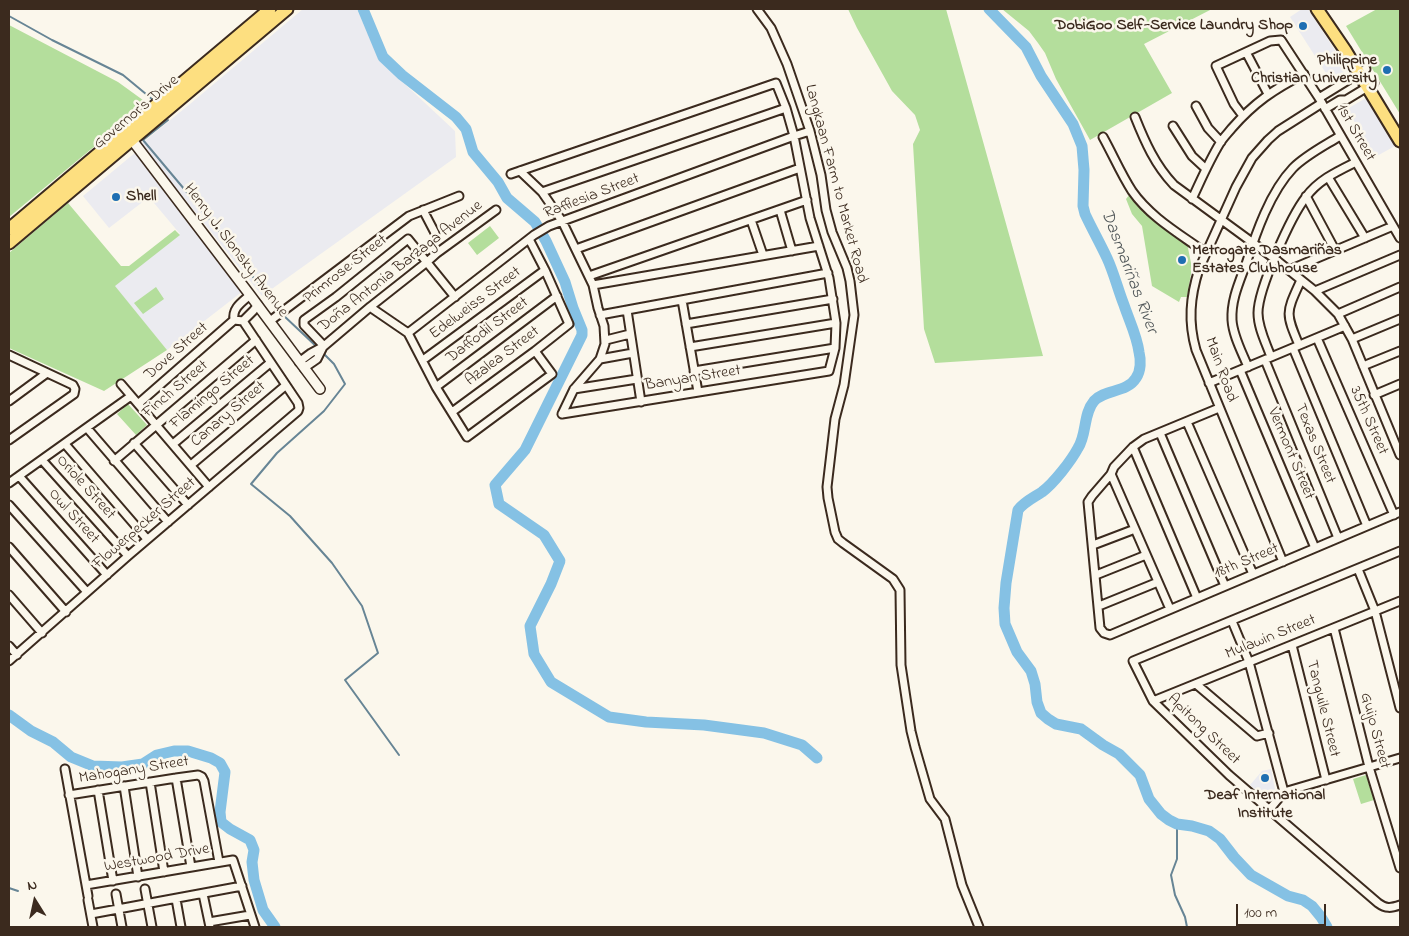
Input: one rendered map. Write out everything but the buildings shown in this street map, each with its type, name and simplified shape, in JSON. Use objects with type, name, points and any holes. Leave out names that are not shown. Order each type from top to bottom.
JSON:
[{"type":"main road","name":"Governor's Drive","points":[[9,243],[270,9]]},
{"type":"main road","name":"Governor's Drive","points":[[9,230],[287,9]]},
{"type":"main road","points":[[1317,9],[1363,71]]},
{"type":"main road","points":[[1326,9],[1343,32],[1400,141]]},
{"type":"main road","points":[[1371,85],[1400,128]]},
{"type":"street","name":"Langkaan Farm to Market Road","points":[[757,9],[771,28],[782,52],[810,132],[821,174],[826,210],[848,274],[854,315],[844,385],[835,419],[828,488],[828,498],[835,532],[842,543],[893,579],[900,590],[902,665],[911,730],[930,799],[945,819],[962,885],[979,927]]},
{"type":"street","name":"1st Street","points":[[1246,52],[1270,41],[1281,40],[1322,103],[1400,238]]},
{"type":"street","points":[[1243,116],[1229,95],[1216,66],[1246,52],[1268,94]]},
{"type":"street","name":"Main Road","points":[[1283,562],[1196,350],[1190,318],[1191,301],[1195,281],[1206,252],[1242,174],[1257,152],[1278,131],[1322,103],[1363,71]]},
{"type":"street","points":[[1192,199],[1221,142],[1243,116],[1268,94],[1304,74]]},
{"type":"street","points":[[511,174],[776,83],[794,136],[806,200],[828,274],[836,324],[835,348],[694,371]]},
{"type":"street","name":"Main Road","points":[[1322,103],[1346,100],[1371,85]]},
{"type":"street","points":[[1196,106],[1208,128],[1221,142]]},
{"type":"street","points":[[542,192],[786,108]]},
{"type":"street","points":[[1135,117],[1147,146],[1162,171],[1174,185],[1289,270],[1315,291],[1338,314],[1352,339],[1400,455]]},
{"type":"street","points":[[1173,126],[1192,156],[1206,170]]},
{"type":"street","name":"Rafflesia Street","points":[[408,333],[531,237],[549,226],[794,136],[810,132]]},
{"type":"street","name":"Henry J. Slonsky Avenue","points":[[128,135],[258,305],[320,390]]},
{"type":"street","points":[[1248,367],[1235,334],[1232,310],[1237,287],[1253,242],[1278,187],[1292,169],[1309,155],[1340,136]]},
{"type":"street","points":[[1103,137],[1132,191],[1146,207],[1167,226],[1206,252]]},
{"type":"street","name":"Texas Street","points":[[1338,538],[1268,358],[1258,313],[1264,286],[1275,259],[1290,224],[1306,196],[1328,177],[1356,162]]},
{"type":"street","points":[[576,249],[800,168]]},
{"type":"street","points":[[520,171],[542,192],[562,221],[593,285],[604,326],[606,340],[603,353],[574,389]]},
{"type":"street","points":[[1328,177],[1365,238]]},
{"type":"street","points":[[270,321],[407,218],[459,196]]},
{"type":"street","points":[[1306,196],[1335,250]]},
{"type":"street","points":[[589,276],[806,200]]},
{"type":"street","points":[[423,210],[435,233]]},
{"type":"street","name":"Doña Antonia Barzaga Avenue","points":[[302,365],[311,352],[324,346],[437,253],[496,210]]},
{"type":"street","points":[[780,210],[792,250]]},
{"type":"street","points":[[752,220],[763,255]]},
{"type":"street","points":[[1289,270],[1393,226]]},
{"type":"street","points":[[531,237],[557,296]]},
{"type":"street","name":"Primrose Street","points":[[324,346],[304,326],[304,320],[336,297],[408,239],[427,262]]},
{"type":"street","points":[[593,285],[819,246]]},
{"type":"street","points":[[1315,291],[1400,255]]},
{"type":"street","points":[[427,262],[454,297]]},
{"type":"street","name":"Edelweiss Street","points":[[423,360],[545,270]]},
{"type":"street","points":[[600,315],[828,274]]},
{"type":"street","points":[[1301,280],[1290,304],[1289,321],[1296,347],[1366,526]]},
{"type":"street","points":[[1338,314],[1400,287]]},
{"type":"street","name":"Dove Street","points":[[138,404],[234,320],[233,313],[250,295]]},
{"type":"street","name":"Azalea Street","points":[[452,412],[570,324],[557,296]]},
{"type":"street","name":"Daffodil Street","points":[[436,387],[557,296]]},
{"type":"street","points":[[682,300],[698,392]]},
{"type":"street","points":[[686,324],[833,300]]},
{"type":"street","points":[[243,321],[258,305]]},
{"type":"street","points":[[370,307],[408,333],[436,387],[467,437],[552,374],[536,351]]},
{"type":"street","points":[[626,310],[641,402]]},
{"type":"street","points":[[1352,339],[1400,319]]},
{"type":"street","points":[[234,320],[243,321],[285,386]]},
{"type":"street","points":[[690,347],[836,324]]},
{"type":"street","points":[[1209,383],[1345,326]]},
{"type":"street","points":[[606,340],[630,334]]},
{"type":"street","name":"35th Street","points":[[1316,338],[1397,513]]},
{"type":"street","name":"Finch Street","points":[[114,460],[256,340]]},
{"type":"street","name":"Banyan Street","points":[[574,389],[562,414],[829,371],[835,348]]},
{"type":"street","points":[[1363,366],[1400,351]]},
{"type":"street","points":[[600,359],[633,353]]},
{"type":"street","points":[[9,440],[74,394],[75,389],[73,384],[11,358]]},
{"type":"street","name":"Flamingo Street","points":[[173,444],[270,363]]},
{"type":"street","name":"Vermont Street","points":[[1240,370],[1315,548]]},
{"type":"street","points":[[9,402],[47,373]]},
{"type":"street","points":[[574,389],[637,379]]},
{"type":"street","points":[[121,384],[209,487]]},
{"type":"street","points":[[1374,395],[1400,384]]},
{"type":"street","name":"Flowerpecker Street","points":[[9,661],[128,556],[298,411],[298,403],[285,386]]},
{"type":"street","name":"Canary Street","points":[[191,465],[285,386]]},
{"type":"street","points":[[9,483],[131,396]]},
{"type":"street","points":[[1158,582],[1099,606],[1088,502],[1114,468],[1133,447],[1144,439],[1219,408]]},
{"type":"street","points":[[1187,422],[1253,574]]},
{"type":"street","points":[[87,428],[168,522]]},
{"type":"street","points":[[1160,433],[1225,586]]},
{"type":"street","points":[[134,443],[188,505]]},
{"type":"street","points":[[65,444],[148,540]]},
{"type":"street","points":[[1133,447],[1197,598]]},
{"type":"street","name":"Oriole Street","points":[[42,460],[128,556]]},
{"type":"street","points":[[1111,474],[1170,610]]},
{"type":"street","name":"Owl Street","points":[[19,476],[107,575]]},
{"type":"street","points":[[9,505],[87,592]]},
{"type":"street","name":"18th Street","points":[[1099,606],[1100,628],[1104,633],[1110,635],[1397,513]]},
{"type":"street","points":[[1093,545],[1135,529]]},
{"type":"street","points":[[9,546],[66,612]]},
{"type":"street","name":"Apitong Street","points":[[1400,552],[1133,661],[1153,701],[1229,774],[1383,907],[1390,908],[1400,905]]},
{"type":"street","points":[[1096,575],[1146,555]]},
{"type":"street","points":[[1358,569],[1375,611],[1400,708]]},
{"type":"street","points":[[9,595],[42,633]]},
{"type":"street","name":"Mulawin Street","points":[[1153,701],[1400,601]]},
{"type":"street","points":[[1232,621],[1249,662],[1284,792]]},
{"type":"street","name":"Guijo Street","points":[[1334,628],[1369,767],[1400,868]]},
{"type":"street","name":"Tanguile Street","points":[[1292,645],[1326,780]]},
{"type":"street","points":[[9,646],[17,655]]},
{"type":"street","points":[[1196,684],[1257,736],[1269,733]]},
{"type":"street","points":[[1269,810],[1284,792],[1400,758]]},
{"type":"street","points":[[65,769],[93,927]]},
{"type":"street","name":"Mahogany Street","points":[[69,795],[198,775],[204,781],[219,862]]},
{"type":"street","points":[[176,778],[191,867]]},
{"type":"street","points":[[150,782],[164,872]]},
{"type":"street","points":[[124,786],[138,877]]},
{"type":"street","points":[[98,790],[113,881]]},
{"type":"street","name":"Westwood Drive","points":[[86,885],[233,860],[242,886]]},
{"type":"street","points":[[91,914],[242,886],[255,927]]},
{"type":"street","points":[[145,889],[152,927]]},
{"type":"street","points":[[116,894],[122,927]]},
{"type":"street","points":[[203,894],[209,924],[250,915]]},
{"type":"street","points":[[176,899],[181,927]]},
{"type":"shaded area","points":[[303,9],[357,9],[379,60],[455,131],[456,157],[262,296],[141,144]]},
{"type":"shaded area","points":[[1302,9],[1308,9],[1348,70],[1331,81],[1290,17]]},
{"type":"shaded area","points":[[1366,98],[1395,146],[1375,157],[1347,109]]},
{"type":"shaded area","points":[[136,152],[243,291],[167,350],[114,286],[180,234],[149,197],[109,228],[83,196]]},
{"type":"shaded area","name":"Deaf International Institute","points":[[1271,769],[1275,789],[1266,799],[1250,785],[1262,771]]},
{"type":"green space","points":[[848,9],[946,9],[1043,356],[935,363],[924,329],[913,144],[920,130],[915,115],[892,91]]},
{"type":"green space","points":[[1002,9],[1212,9],[1144,44],[1172,93],[1090,140],[1056,79],[1045,53],[1029,31]]},
{"type":"green space","name":"Philippine Christian University","points":[[1377,9],[1400,9],[1400,114],[1346,26]]},
{"type":"green space","points":[[9,25],[118,82],[147,103],[9,217]]},
{"type":"green space","points":[[1130,194],[1158,223],[1187,243],[1192,268],[1187,297],[1181,297],[1179,302],[1152,286],[1142,226],[1132,214],[1126,199]]},
{"type":"green space","points":[[68,203],[121,266],[129,266],[175,230],[180,235],[115,286],[167,350],[104,391],[9,348],[9,253]]},
{"type":"green space","points":[[490,226],[499,238],[477,255],[468,243]]},
{"type":"green space","points":[[156,287],[164,299],[143,314],[134,303]]},
{"type":"green space","points":[[128,404],[147,425],[136,435],[117,414]]},
{"type":"green space","points":[[1366,775],[1374,800],[1361,804],[1353,779]]},
{"type":"waterway","points":[[363,9],[383,57],[402,75],[456,117],[466,129],[473,152],[498,182],[507,198],[535,222],[565,282],[582,330],[582,335],[525,450],[495,485],[499,504],[544,535],[560,561],[530,626],[534,654],[551,682],[609,717],[646,722],[704,725],[764,733],[802,745],[817,758]]},
{"type":"waterway","name":"Dasmariñas River","points":[[989,9],[1026,47],[1041,76],[1073,124],[1082,146],[1084,170],[1083,206],[1085,214],[1112,270],[1135,334],[1140,362],[1139,372],[1132,383],[1122,389],[1104,394],[1094,401],[1088,412],[1083,437],[1071,459],[1047,488],[1026,502],[1018,510],[1006,583],[1005,624],[1017,652],[1031,671],[1041,713],[1056,724],[1081,729],[1119,754],[1140,775],[1149,799],[1161,814],[1177,824],[1209,831],[1220,839],[1251,875],[1288,896],[1303,900],[1312,906],[1327,927]]},
{"type":"waterway","points":[[9,16],[52,40],[123,75],[152,99]]},
{"type":"waterway","points":[[168,120],[143,140],[216,227],[279,312]]},
{"type":"waterway","points":[[283,315],[318,348]]},
{"type":"waterway","points":[[323,353],[334,364],[345,384],[324,411],[277,453],[251,484],[290,516],[332,563],[362,606],[378,653],[345,680],[399,755]]},
{"type":"waterway","points":[[9,715],[31,731],[53,742],[71,757],[93,766],[122,767],[143,764],[157,755],[174,751],[188,751],[211,758],[220,763],[225,772],[220,812],[221,822],[250,840],[254,850],[252,862],[254,880],[263,910],[275,927]]},
{"type":"waterway","points":[[1177,824],[1177,859],[1171,875],[1175,895],[1185,917],[1187,927]]},
{"type":"waterway","points":[[9,888],[18,891]]},
{"type":"place","name":"DobiGoo Self-Service Laundry Shop","points":[[1303,26]]},
{"type":"place","name":"Philippine Christian University","points":[[1387,70]]},
{"type":"place","name":"Shell","points":[[116,197]]},
{"type":"place","name":"Metrogate Dasmariñas Estates Clubhouse","points":[[1182,260]]},
{"type":"place","name":"Deaf International Institute","points":[[1265,778]]}]
